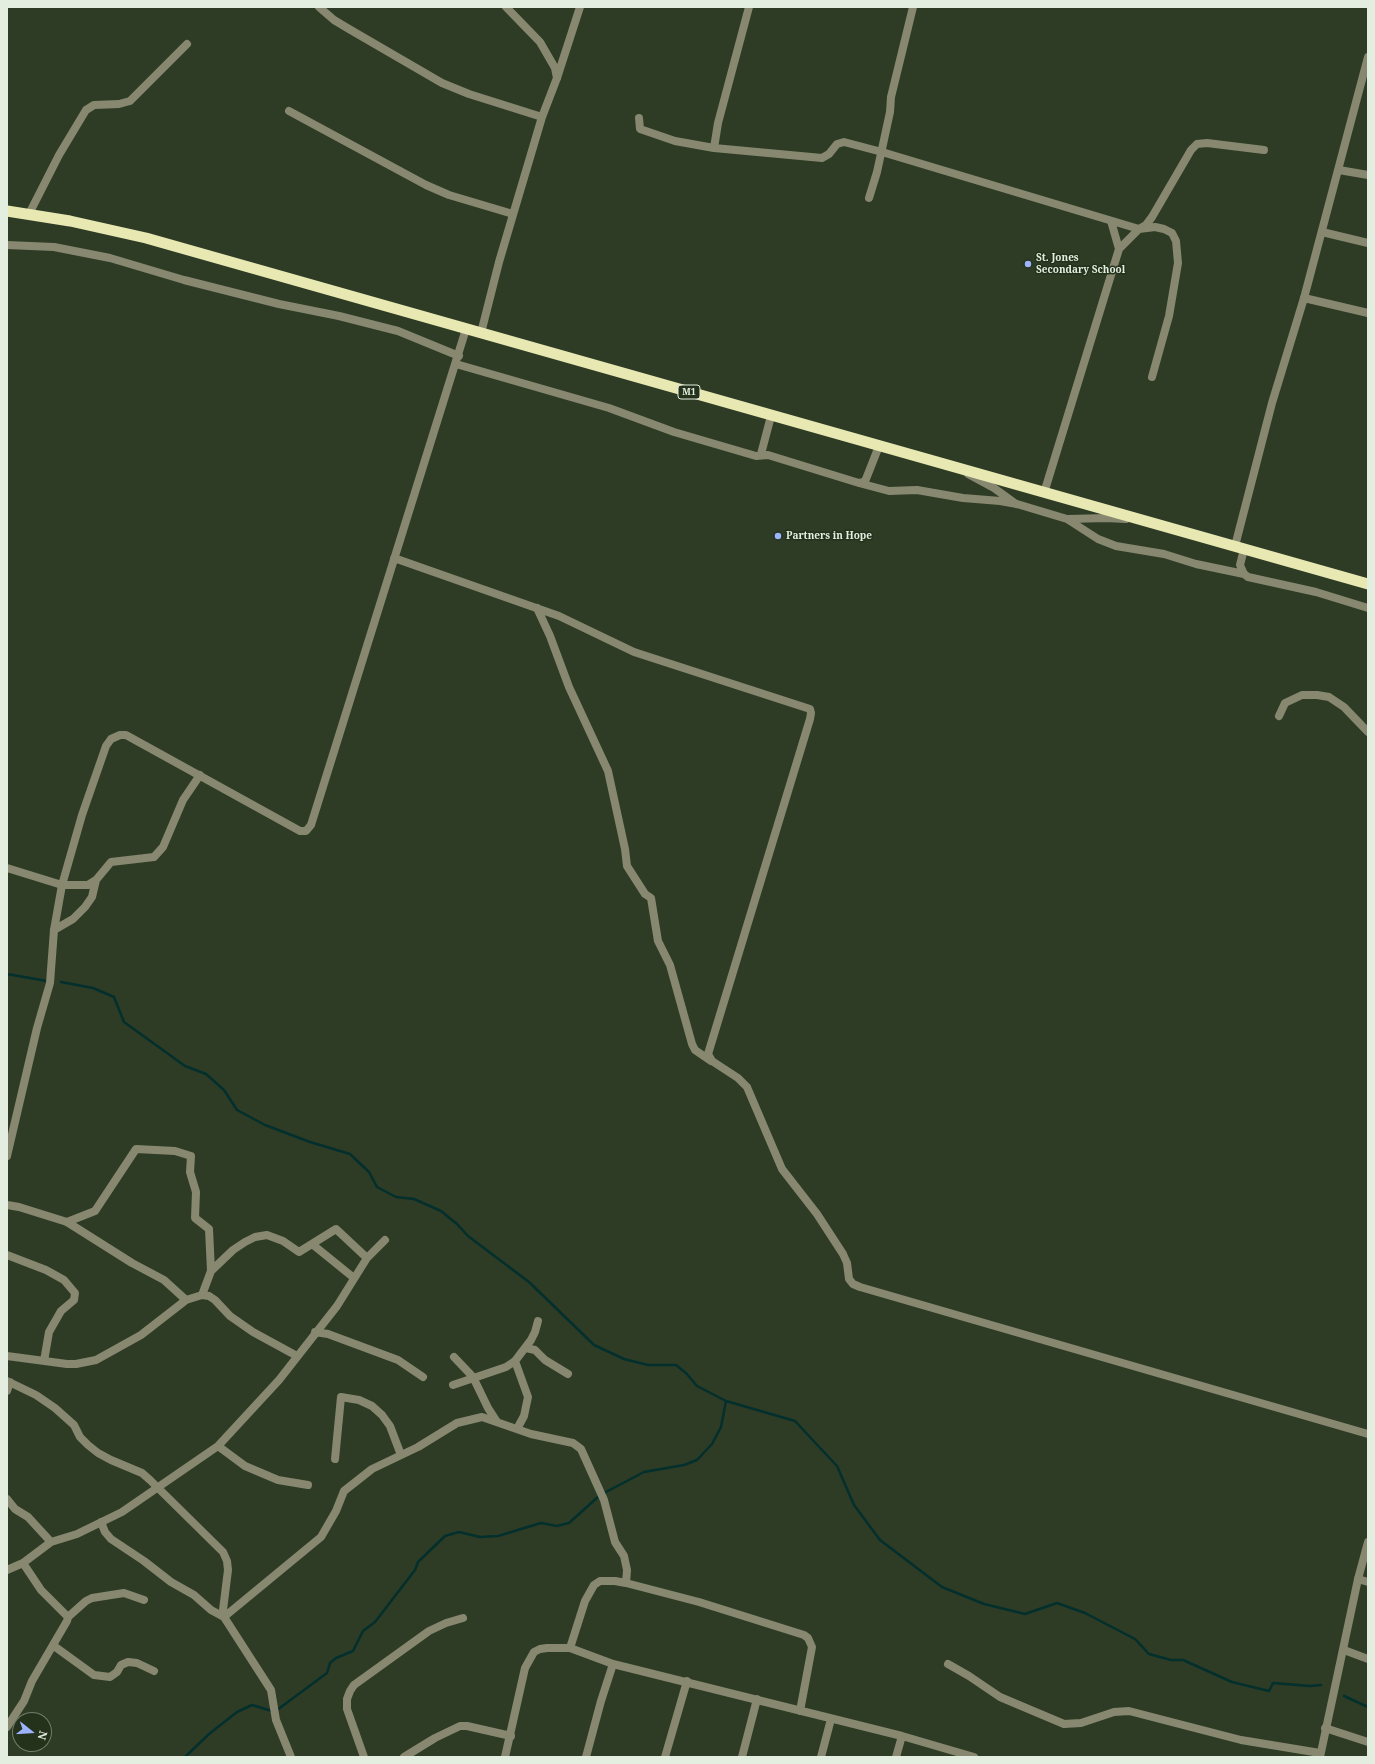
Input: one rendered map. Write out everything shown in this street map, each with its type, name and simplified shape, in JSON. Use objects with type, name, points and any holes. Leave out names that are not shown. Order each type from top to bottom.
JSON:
[{"type":"highway","name":"M1","points":[[7,211],[29,214],[146,238],[1368,584]]},
{"type":"street","points":[[319,7],[334,20],[442,83],[542,117]]},
{"type":"street","points":[[506,7],[540,42],[555,68],[557,78]]},
{"type":"street","points":[[481,333],[513,214],[542,117],[557,78],[580,7]]},
{"type":"street","points":[[714,148],[718,123],[749,7]]},
{"type":"street","points":[[869,198],[882,152],[890,112],[891,97],[913,7]]},
{"type":"street","points":[[29,214],[59,155],[86,110],[94,105],[119,104],[130,101],[187,44]]},
{"type":"street","points":[[1244,574],[1240,565],[1239,548],[1272,403],[1304,298],[1368,57]]},
{"type":"street","points":[[289,111],[443,193],[468,202],[513,214]]},
{"type":"street","points":[[639,118],[640,129],[675,141],[714,148],[822,158],[829,154],[837,144],[844,142],[1139,229],[1155,227],[1172,233],[1176,240],[1178,263],[1169,316],[1152,377]]},
{"type":"street","points":[[1044,493],[1119,250],[1152,218],[1191,150],[1197,144],[1207,142],[1264,150]]},
{"type":"street","points":[[1339,170],[1368,175]]},
{"type":"street","points":[[1111,221],[1119,250]]},
{"type":"street","points":[[1322,232],[1368,243]]},
{"type":"street","points":[[7,245],[54,247],[110,258],[184,280],[279,304],[339,316],[398,331],[459,356]]},
{"type":"street","points":[[1304,298],[1368,313]]},
{"type":"street","points":[[7,1156],[37,1028],[50,983],[54,930],[62,885],[82,815],[106,746],[111,739],[120,735],[126,736],[300,831],[306,831],[311,825],[459,356],[466,329]]},
{"type":"street","points":[[456,364],[609,408],[674,432],[756,456],[761,454],[768,455],[889,491],[917,490],[963,498],[1017,504],[1067,520],[1098,539],[1116,546],[1164,554],[1196,564],[1244,574],[1253,579],[1316,592],[1368,608]]},
{"type":"street","points":[[761,454],[771,416]]},
{"type":"street","points":[[859,483],[864,482],[866,479],[879,446]]},
{"type":"street","points":[[958,469],[994,488],[1017,504]]},
{"type":"street","points":[[1067,520],[1106,518],[1143,521]]},
{"type":"street","points":[[394,558],[464,584],[559,616],[634,652],[810,709],[811,713],[808,727],[708,1054],[712,1061]]},
{"type":"street","points":[[537,608],[550,636],[569,686],[608,772],[625,849],[627,866],[645,894],[651,898],[658,941],[670,965],[692,1044],[695,1050],[738,1078],[747,1087],[782,1169],[817,1214],[843,1254],[847,1263],[849,1279],[854,1284],[875,1292],[1368,1434]]},
{"type":"street","points":[[1279,716],[1286,703],[1302,694],[1317,695],[1329,698],[1344,706],[1368,732]]},
{"type":"street","points":[[7,868],[62,885],[88,885],[96,880],[111,862],[154,858],[160,853],[183,800],[200,776]]},
{"type":"street","points":[[54,930],[73,919],[85,908],[92,896],[96,880]]},
{"type":"street","points":[[68,1222],[95,1211],[136,1149],[175,1151],[191,1156],[190,1172],[196,1192],[195,1218],[209,1229],[211,1271],[202,1295]]},
{"type":"street","points":[[7,1205],[19,1207],[68,1222],[132,1263],[164,1280],[186,1300]]},
{"type":"street","points":[[211,1271],[233,1250],[255,1237],[267,1235],[283,1242],[298,1252],[336,1230],[367,1258]]},
{"type":"street","points":[[7,1570],[23,1563],[51,1542],[77,1534],[122,1512],[218,1446],[257,1405],[297,1356],[337,1306],[367,1258],[385,1240]]},
{"type":"street","points":[[312,1244],[354,1278]]},
{"type":"street","points":[[7,1255],[46,1270],[64,1280],[75,1293],[74,1300],[61,1311],[49,1332],[44,1361]]},
{"type":"street","points":[[7,1356],[76,1364],[96,1360],[141,1335],[186,1300],[202,1295],[209,1296],[215,1300],[230,1316],[253,1332],[297,1356]]},
{"type":"street","points":[[453,1385],[506,1367],[515,1361],[526,1348],[536,1332],[538,1321]]},
{"type":"street","points":[[315,1332],[334,1336],[398,1360],[423,1377]]},
{"type":"street","points":[[526,1348],[535,1350],[545,1360],[568,1374]]},
{"type":"street","points":[[454,1357],[473,1377],[488,1408],[497,1422]]},
{"type":"street","points":[[515,1361],[528,1397],[527,1406],[517,1429]]},
{"type":"street","points":[[7,1391],[8,1381],[36,1395],[55,1408],[74,1425],[80,1437],[98,1453],[142,1473],[223,1552],[227,1561],[228,1570],[223,1610],[224,1617],[271,1690],[274,1699],[276,1720],[292,1757]]},
{"type":"street","points":[[335,1459],[341,1397],[359,1400],[377,1410],[390,1426],[402,1455]]},
{"type":"street","points":[[224,1617],[280,1573],[298,1555],[321,1537],[336,1511],[344,1491],[372,1469],[402,1455],[465,1420],[482,1417],[541,1436],[573,1443],[581,1449],[604,1500],[615,1542],[624,1556],[627,1570],[626,1583]]},
{"type":"street","points":[[218,1446],[245,1466],[278,1480],[308,1485]]},
{"type":"street","points":[[7,1499],[15,1509],[28,1517],[51,1542]]},
{"type":"street","points":[[101,1522],[105,1532],[111,1539],[170,1582],[194,1595],[211,1610],[224,1617]]},
{"type":"street","points":[[948,1664],[1000,1697],[1064,1724],[1081,1723],[1114,1712],[1129,1711],[1241,1740],[1320,1755],[1358,1580],[1368,1542]]},
{"type":"street","points":[[23,1563],[41,1590],[68,1617]]},
{"type":"street","points":[[1358,1580],[1368,1582]]},
{"type":"street","points":[[570,1648],[585,1601],[594,1585],[606,1581],[626,1583],[699,1602],[804,1635],[808,1638],[812,1647],[800,1711]]},
{"type":"street","points":[[7,1727],[24,1701],[32,1681],[54,1646],[68,1621],[68,1617],[86,1601],[92,1598],[124,1593],[144,1600]]},
{"type":"street","points":[[364,1757],[347,1709],[347,1699],[354,1685],[429,1631],[446,1623],[463,1618]]},
{"type":"street","points":[[54,1646],[94,1675],[110,1677],[117,1672],[121,1665],[128,1662],[137,1663],[154,1671]]},
{"type":"street","points":[[505,1757],[529,1659],[540,1648],[570,1648],[613,1664],[687,1681],[902,1736],[974,1757]]},
{"type":"street","points":[[1344,1650],[1368,1659]]},
{"type":"street","points":[[586,1757],[601,1701],[613,1664]]},
{"type":"street","points":[[666,1757],[687,1681]]},
{"type":"street","points":[[742,1757],[757,1699]]},
{"type":"street","points":[[821,1757],[831,1719]]},
{"type":"street","points":[[404,1757],[435,1738],[460,1726],[467,1726],[511,1736]]},
{"type":"street","points":[[1325,1728],[1368,1742]]},
{"type":"street","points":[[896,1757],[902,1736]]},
{"type":"waterway","points":[[7,974],[47,981]]},
{"type":"waterway","points":[[61,982],[93,988],[114,997],[124,1022],[185,1066],[206,1074],[224,1090],[237,1110],[265,1125],[310,1142],[350,1154],[369,1172],[377,1187],[396,1197],[414,1199],[441,1211],[457,1224],[468,1236],[529,1282],[594,1345],[624,1359],[648,1365],[676,1365],[686,1373],[697,1386],[726,1401],[795,1421],[837,1466],[854,1505],[880,1540],[942,1587],[984,1604],[1025,1614],[1057,1603],[1085,1613],[1135,1639],[1149,1654],[1171,1660],[1183,1660],[1232,1682],[1269,1691],[1273,1683],[1310,1686],[1321,1685]]},
{"type":"waterway","points":[[604,1493],[644,1472],[684,1465],[697,1460],[712,1444],[721,1427],[726,1401]]},
{"type":"waterway","points":[[277,1710],[327,1673],[330,1663],[336,1658],[353,1651],[363,1631],[375,1622],[415,1570],[418,1562],[445,1536],[459,1532],[480,1537],[498,1536],[541,1523],[557,1526],[569,1523],[599,1496]]},
{"type":"waterway","points":[[1344,1696],[1368,1707]]},
{"type":"waterway","points":[[185,1757],[209,1734],[237,1712],[252,1705],[272,1711]]},
{"type":"place","name":"St. Jones Secondary School","points":[[1028,264]]},
{"type":"place","name":"Partners in Hope","points":[[778,536]]}]
